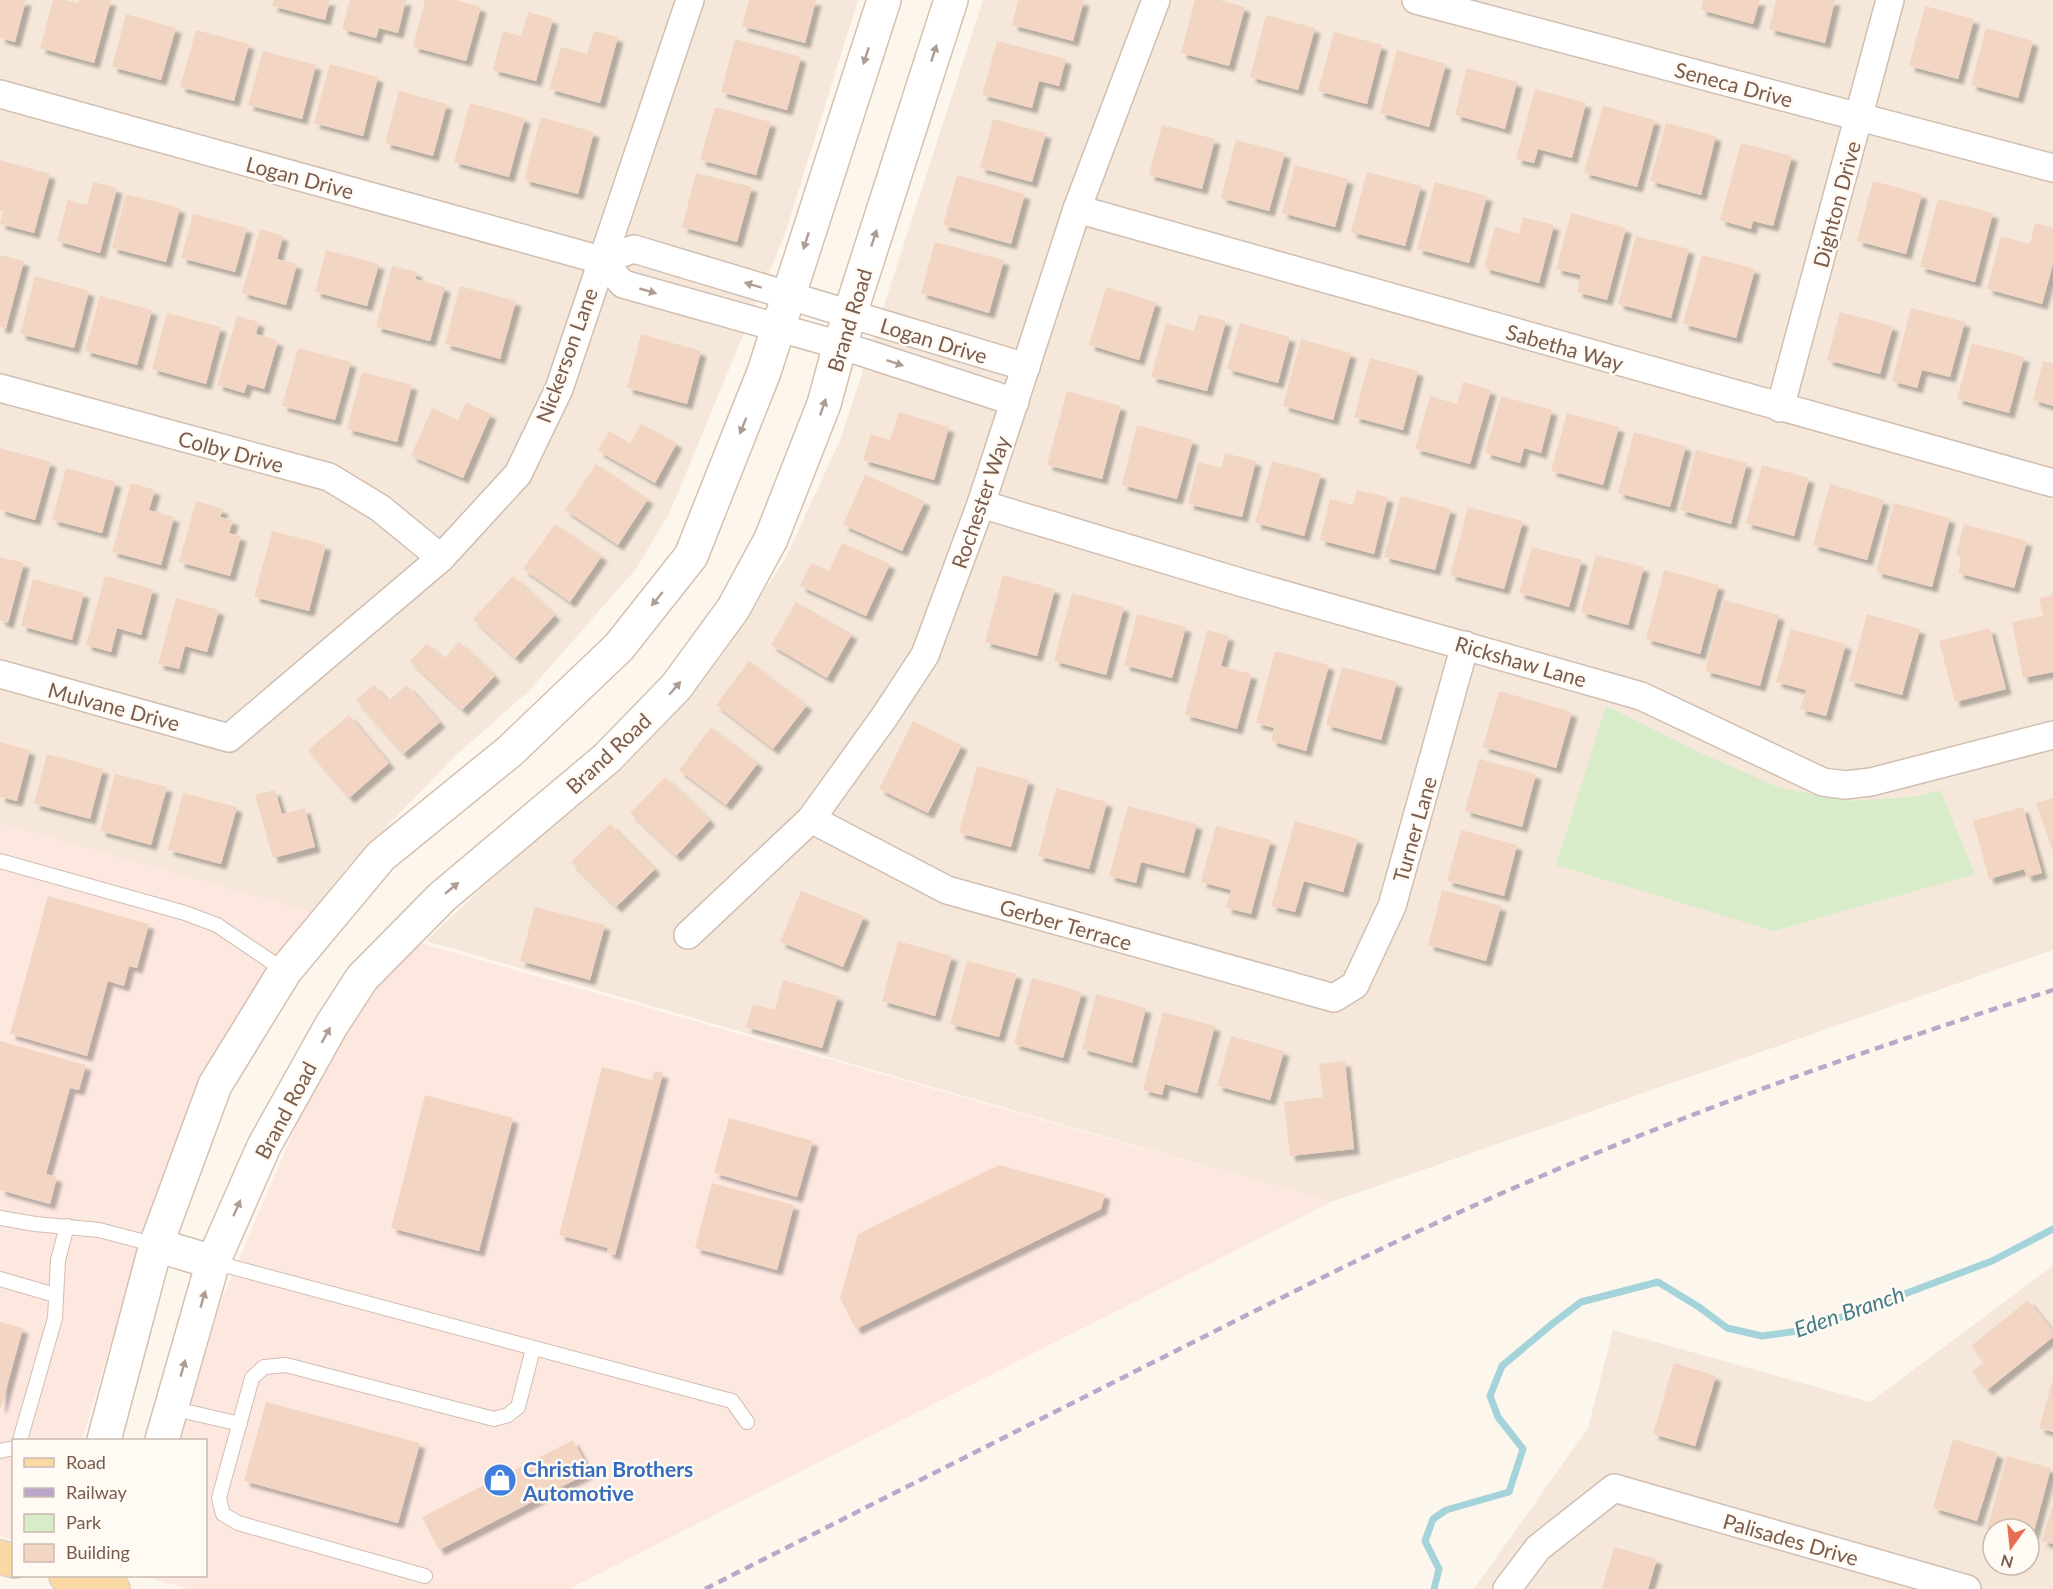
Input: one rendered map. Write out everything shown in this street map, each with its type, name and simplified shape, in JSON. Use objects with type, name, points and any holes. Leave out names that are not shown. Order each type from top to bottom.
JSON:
[{"type":"main road","points":[[104,1439],[156,1245],[215,1085],[285,971],[381,856],[510,751],[619,647],[691,556],[764,372],[884,0]]},
{"type":"main road","name":"Brand Road","points":[[162,1439],[213,1262],[264,1146],[330,1026],[362,978],[442,897],[607,758],[676,687],[733,609],[771,539],[824,404],[840,345],[951,0]]},
{"type":"main road","points":[[156,1245],[213,1262]]},
{"type":"main road","points":[[71,1577],[113,1589]]},
{"type":"street","name":"Nickerson Lane","points":[[229,738],[441,558],[518,474],[558,389],[690,0]]},
{"type":"street","name":"Rochester Way","points":[[688,935],[811,819],[885,716],[925,654],[981,504],[1077,209],[1156,0]]},
{"type":"street","name":"Seneca Drive","points":[[1416,0],[2053,168]]},
{"type":"street","name":"Dighton Drive","points":[[1780,408],[1890,0]]},
{"type":"street","name":"Logan Drive","points":[[0,94],[601,260],[623,284],[840,345],[1015,402]]},
{"type":"street","name":"Sabetha Way","points":[[1077,209],[2053,483]]},
{"type":"street","name":"Logan Drive","points":[[601,260],[634,249],[1026,367]]},
{"type":"street","name":"Colby Drive","points":[[0,388],[329,477],[380,507],[441,558]]},
{"type":"street","name":"Rickshaw Lane","points":[[981,504],[1243,583],[1641,696],[1823,782],[1845,785],[1871,782],[2053,735]]},
{"type":"street","name":"Turner Lane","points":[[1334,998],[1355,985],[1392,906],[1466,645]]},
{"type":"street","name":"Mulvane Drive","points":[[0,674],[229,738]]},
{"type":"street","name":"Gerber Terrace","points":[[811,819],[947,890],[1334,998]]},
{"type":"street","name":"Palisades Drive","points":[[1507,1589],[1538,1548],[1614,1488],[1967,1589]]},
{"type":"lane","points":[[0,861],[185,913],[217,925],[285,971]]},
{"type":"lane","points":[[0,1218],[99,1230],[156,1245]]},
{"type":"lane","points":[[20,1439],[54,1318],[58,1260],[67,1226]]},
{"type":"lane","points":[[213,1262],[732,1401],[747,1422]]},
{"type":"lane","points":[[0,1279],[55,1294]]},
{"type":"lane","points":[[425,1576],[238,1523],[223,1514],[219,1498],[252,1378],[264,1367],[286,1365],[494,1419],[508,1415],[518,1407],[533,1349]]},
{"type":"lane","points":[[171,1408],[240,1424]]},
{"type":"shaded area","points":[[0,0],[858,0],[785,234],[670,512],[636,569],[529,691],[456,755],[344,871],[312,913],[0,824]]},
{"type":"shaded area","points":[[983,0],[2053,0],[2053,950],[1331,1202],[426,941],[504,867],[620,771],[675,714],[729,644],[786,557],[841,438]]},
{"type":"shaded area","points":[[0,823],[312,912],[216,1052],[155,1194],[82,1439],[12,1439],[12,1540],[0,1536]]},
{"type":"shaded area","points":[[410,940],[1331,1202],[569,1589],[189,1589],[146,1577],[207,1577],[207,1439],[181,1439],[221,1301],[328,1051]]},
{"type":"shaded area","points":[[2053,1263],[2053,1589],[1474,1589],[1588,1428],[1613,1330],[1870,1402],[2050,1268]]},
{"type":"green space","points":[[1606,706],[1694,750],[1780,788],[1851,801],[1919,796],[1940,790],[1975,874],[1774,931],[1556,865]]},
{"type":"building","points":[[0,0],[26,0],[15,42],[0,38]]},
{"type":"building","points":[[53,0],[78,3],[79,0],[111,0],[94,63],[40,48]]},
{"type":"building","points":[[274,0],[330,0],[325,20],[272,6]]},
{"type":"building","points":[[350,0],[406,0],[398,33],[379,28],[376,38],[342,29]]},
{"type":"building","points":[[425,0],[456,0],[481,7],[466,61],[413,47]]},
{"type":"building","points":[[749,0],[816,0],[805,43],[742,26]]},
{"type":"building","points":[[1018,0],[1084,0],[1073,41],[1012,25]]},
{"type":"building","points":[[1195,0],[1220,0],[1245,7],[1229,66],[1181,53]]},
{"type":"building","points":[[1703,0],[1760,0],[1753,24],[1701,10]]},
{"type":"building","points":[[1776,0],[1835,0],[1825,43],[1769,29]]},
{"type":"building","points":[[1925,6],[1974,19],[1958,79],[1909,66]]},
{"type":"building","points":[[528,12],[553,19],[536,81],[493,70],[503,31],[521,36]]},
{"type":"building","points":[[126,14],[176,28],[161,80],[112,67]]},
{"type":"building","points":[[1266,15],[1315,28],[1298,90],[1250,77]]},
{"type":"building","points":[[1986,28],[2033,41],[2018,98],[1971,85]]},
{"type":"building","points":[[196,30],[249,44],[234,101],[180,87]]},
{"type":"building","points":[[594,31],[618,37],[600,103],[549,89],[561,47],[587,54]]},
{"type":"building","points":[[1334,32],[1382,45],[1367,104],[1318,91]]},
{"type":"building","points":[[735,39],[801,57],[787,110],[721,92]]},
{"type":"building","points":[[997,41],[1066,59],[1059,86],[1039,81],[1032,108],[982,95]]},
{"type":"building","points":[[1397,50],[1446,64],[1429,127],[1380,113]]},
{"type":"building","points":[[263,51],[316,65],[302,119],[248,105]]},
{"type":"building","points":[[330,64],[378,77],[363,136],[314,123]]},
{"type":"building","points":[[1467,68],[1517,82],[1505,129],[1455,115]]},
{"type":"building","points":[[1535,89],[1586,103],[1572,158],[1538,149],[1534,163],[1516,159]]},
{"type":"building","points":[[399,91],[447,104],[433,156],[385,143]]},
{"type":"building","points":[[470,103],[525,118],[509,177],[454,162]]},
{"type":"building","points":[[1603,106],[1655,120],[1637,187],[1584,173]]},
{"type":"building","points":[[715,107],[771,122],[756,175],[700,160]]},
{"type":"building","points":[[541,117],[594,132],[578,194],[524,180]]},
{"type":"building","points":[[993,119],[1046,133],[1032,182],[980,168]]},
{"type":"building","points":[[1666,123],[1716,136],[1701,195],[1650,181]]},
{"type":"building","points":[[1162,125],[1215,139],[1202,189],[1149,175]]},
{"type":"building","points":[[1236,140],[1285,153],[1269,211],[1221,198]]},
{"type":"building","points":[[1741,143],[1792,156],[1773,226],[1753,221],[1751,229],[1720,220]]},
{"type":"building","points":[[0,160],[50,174],[34,233],[0,224],[3,211],[0,211]]},
{"type":"building","points":[[1295,165],[1348,179],[1335,227],[1282,213]]},
{"type":"building","points":[[1367,172],[1421,186],[1405,246],[1351,232]]},
{"type":"building","points":[[696,173],[752,187],[737,242],[682,227]]},
{"type":"building","points":[[957,175],[1025,194],[1011,244],[943,225]]},
{"type":"building","points":[[1873,181],[1922,194],[1906,254],[1857,241]]},
{"type":"building","points":[[93,182],[117,188],[100,253],[57,241],[68,200],[87,205]]},
{"type":"building","points":[[1435,182],[1487,196],[1469,263],[1417,249]]},
{"type":"building","points":[[126,194],[180,208],[166,262],[112,248]]},
{"type":"building","points":[[1938,199],[1993,213],[1975,282],[1920,267]]},
{"type":"building","points":[[1571,213],[1626,228],[1607,300],[1577,292],[1581,275],[1556,269]]},
{"type":"building","points":[[193,214],[247,228],[235,272],[181,258]]},
{"type":"building","points":[[1523,217],[1554,225],[1539,283],[1484,268],[1495,227],[1519,234]]},
{"type":"building","points":[[2035,223],[2053,228],[2053,264],[2042,304],[1987,289],[2001,236],[2030,244]]},
{"type":"building","points":[[260,229],[283,236],[277,259],[297,264],[286,305],[242,293]]},
{"type":"building","points":[[1636,236],[1689,249],[1671,318],[1618,304]]},
{"type":"building","points":[[935,242],[1004,260],[989,313],[921,293]]},
{"type":"building","points":[[326,250],[379,264],[367,306],[315,292]]},
{"type":"building","points":[[0,255],[24,261],[6,328],[0,327]]},
{"type":"building","points":[[1702,255],[1755,269],[1736,338],[1683,324]]},
{"type":"building","points":[[392,266],[417,272],[415,279],[445,287],[430,341],[376,327]]},
{"type":"building","points":[[35,276],[89,291],[74,348],[20,334]]},
{"type":"building","points":[[460,286],[516,301],[500,359],[445,344]]},
{"type":"building","points":[[1106,287],[1156,302],[1139,360],[1089,345]]},
{"type":"building","points":[[100,296],[152,310],[137,365],[85,351]]},
{"type":"building","points":[[1911,308],[1965,322],[1950,377],[1922,370],[1917,388],[1892,381]]},
{"type":"building","points":[[1840,312],[1893,326],[1880,374],[1827,360]]},
{"type":"building","points":[[167,313],[221,327],[206,384],[152,369]]},
{"type":"building","points":[[1199,314],[1226,321],[1207,391],[1151,377],[1166,323],[1194,331]]},
{"type":"building","points":[[237,316],[259,322],[256,334],[278,341],[264,389],[247,384],[244,393],[217,385]]},
{"type":"building","points":[[1240,323],[1290,337],[1278,383],[1227,369]]},
{"type":"building","points":[[641,334],[701,351],[687,404],[627,388]]},
{"type":"building","points":[[1301,339],[1351,353],[1333,420],[1283,406]]},
{"type":"building","points":[[1972,343],[2024,357],[2009,413],[1957,399]]},
{"type":"building","points":[[298,348],[351,362],[335,420],[282,406]]},
{"type":"building","points":[[1370,358],[1418,371],[1403,430],[1354,417]]},
{"type":"building","points":[[2043,361],[2053,364],[2053,406],[2033,400]]},
{"type":"building","points":[[362,372],[412,385],[397,442],[347,429]]},
{"type":"building","points":[[1463,382],[1491,390],[1470,464],[1415,449],[1430,396],[1457,404]]},
{"type":"building","points":[[1067,391],[1121,406],[1102,479],[1047,465]]},
{"type":"building","points":[[1501,396],[1552,410],[1541,453],[1524,448],[1520,463],[1485,453]]},
{"type":"building","points":[[466,403],[491,414],[463,478],[411,456],[432,408],[458,420]]},
{"type":"building","points":[[899,412],[949,427],[934,480],[863,460],[871,434],[890,440]]},
{"type":"building","points":[[1567,413],[1619,427],[1603,485],[1551,471]]},
{"type":"building","points":[[641,424],[677,443],[655,483],[598,451],[609,431],[630,443]]},
{"type":"building","points":[[1137,425],[1193,440],[1177,499],[1122,485]]},
{"type":"building","points":[[1634,432],[1686,446],[1670,507],[1618,493]]},
{"type":"building","points":[[0,448],[51,462],[35,520],[0,510]]},
{"type":"building","points":[[1696,450],[1747,463],[1731,524],[1680,510]]},
{"type":"building","points":[[1225,453],[1256,461],[1242,517],[1188,504],[1198,462],[1221,468]]},
{"type":"building","points":[[1272,461],[1321,474],[1304,536],[1255,523]]},
{"type":"building","points":[[596,464],[648,499],[618,545],[565,510]]},
{"type":"building","points":[[1762,465],[1809,478],[1794,536],[1746,523]]},
{"type":"building","points":[[66,468],[116,482],[102,533],[52,520]]},
{"type":"building","points":[[865,475],[925,501],[902,551],[843,525]]},
{"type":"building","points":[[131,483],[155,490],[149,510],[174,517],[161,565],[112,552]]},
{"type":"building","points":[[1830,484],[1884,500],[1867,560],[1813,545]]},
{"type":"building","points":[[1357,490],[1388,497],[1374,554],[1320,540],[1330,499],[1353,505]]},
{"type":"building","points":[[1401,496],[1451,509],[1435,570],[1384,557]]},
{"type":"building","points":[[196,501],[223,509],[220,517],[233,520],[229,533],[241,536],[230,576],[179,562]]},
{"type":"building","points":[[1894,503],[1950,518],[1932,587],[1876,572]]},
{"type":"building","points":[[1468,507],[1523,521],[1504,589],[1450,575]]},
{"type":"building","points":[[555,524],[602,556],[570,602],[523,569]]},
{"type":"building","points":[[1964,524],[2027,541],[2014,588],[1958,573],[1962,557],[1956,555]]},
{"type":"building","points":[[272,531],[326,545],[309,611],[254,597]]},
{"type":"building","points":[[842,543],[890,564],[866,616],[800,586],[811,563],[829,571]]},
{"type":"building","points":[[1532,547],[1582,560],[1569,607],[1519,593]]},
{"type":"building","points":[[1596,555],[1644,567],[1628,625],[1581,612]]},
{"type":"building","points":[[0,557],[24,563],[8,623],[0,620]]},
{"type":"building","points":[[1664,570],[1719,585],[1700,654],[1646,639]]},
{"type":"building","points":[[1003,575],[1055,589],[1037,656],[985,642]]},
{"type":"building","points":[[105,576],[153,589],[141,635],[117,628],[111,652],[86,645]]},
{"type":"building","points":[[513,576],[555,615],[515,658],[473,619]]},
{"type":"building","points":[[33,579],[84,593],[72,640],[21,626]]},
{"type":"building","points":[[1072,593],[1124,607],[1106,675],[1054,661]]},
{"type":"building","points":[[2053,595],[2053,672],[2023,678],[2012,622],[2043,616],[2039,598]]},
{"type":"building","points":[[176,598],[219,610],[207,652],[185,646],[179,669],[158,664]]},
{"type":"building","points":[[1724,600],[1779,615],[1760,686],[1705,671]]},
{"type":"building","points":[[796,602],[852,634],[827,678],[771,645]]},
{"type":"building","points":[[1137,614],[1186,627],[1172,678],[1124,665]]},
{"type":"building","points":[[1867,614],[1920,629],[1902,695],[1849,681]]},
{"type":"building","points":[[1990,628],[2006,689],[1955,702],[1939,641]]},
{"type":"building","points":[[1791,629],[1846,644],[1826,716],[1800,709],[1806,690],[1776,682]]},
{"type":"building","points":[[1207,630],[1229,636],[1221,666],[1252,674],[1237,729],[1185,715]]},
{"type":"building","points":[[459,642],[495,676],[462,710],[410,661],[427,643],[444,659]]},
{"type":"building","points":[[1275,651],[1329,665],[1306,751],[1271,741],[1274,728],[1256,723]]},
{"type":"building","points":[[749,661],[807,705],[773,749],[716,705]]},
{"type":"building","points":[[1342,667],[1397,682],[1381,740],[1326,725]]},
{"type":"building","points":[[374,685],[388,701],[407,685],[440,722],[403,754],[356,700]]},
{"type":"building","points":[[1499,691],[1572,712],[1556,768],[1483,747]]},
{"type":"building","points":[[349,715],[389,763],[349,798],[308,750]]},
{"type":"building","points":[[913,721],[962,745],[928,813],[879,789]]},
{"type":"building","points":[[711,727],[758,763],[726,805],[679,770]]},
{"type":"building","points":[[0,742],[30,750],[17,801],[0,797]]},
{"type":"building","points":[[47,754],[103,769],[90,819],[34,804]]},
{"type":"building","points":[[1479,759],[1536,774],[1522,827],[1465,811]]},
{"type":"building","points":[[977,766],[1029,780],[1011,847],[959,833]]},
{"type":"building","points":[[115,774],[167,787],[151,845],[100,831]]},
{"type":"building","points":[[665,777],[710,820],[676,856],[630,813]]},
{"type":"building","points":[[1056,788],[1107,802],[1089,869],[1038,856]]},
{"type":"building","points":[[275,790],[282,814],[305,808],[315,847],[273,858],[255,795]]},
{"type":"building","points":[[183,793],[237,807],[221,864],[168,850]]},
{"type":"building","points":[[2053,798],[2053,852],[2036,803]]},
{"type":"building","points":[[1128,806],[1197,824],[1184,873],[1141,862],[1136,883],[1109,876]]},
{"type":"building","points":[[2023,807],[2042,873],[2027,877],[2024,869],[1989,879],[1973,821]]},
{"type":"building","points":[[1295,821],[1358,839],[1343,892],[1304,881],[1295,912],[1271,906]]},
{"type":"building","points":[[610,824],[655,869],[616,907],[571,862]]},
{"type":"building","points":[[1216,826],[1271,840],[1251,914],[1226,908],[1231,890],[1201,882]]},
{"type":"building","points":[[1461,830],[1517,845],[1504,896],[1447,881]]},
{"type":"building","points":[[1442,890],[1501,906],[1486,961],[1428,945]]},
{"type":"building","points":[[801,891],[864,916],[843,967],[780,942]]},
{"type":"building","points":[[48,896],[149,924],[137,968],[129,966],[124,986],[108,981],[87,1056],[10,1034]]},
{"type":"building","points":[[535,907],[605,925],[590,980],[520,961]]},
{"type":"building","points":[[898,941],[952,956],[935,1016],[882,1001]]},
{"type":"building","points":[[967,961],[1017,974],[999,1037],[950,1024]]},
{"type":"building","points":[[1032,978],[1082,992],[1063,1058],[1014,1044]]},
{"type":"building","points":[[783,980],[838,996],[822,1048],[746,1027],[753,1004],[775,1010]]},
{"type":"building","points":[[1096,994],[1146,1008],[1132,1063],[1082,1049]]},
{"type":"building","points":[[1163,1012],[1215,1026],[1197,1093],[1165,1084],[1162,1095],[1143,1090]]},
{"type":"building","points":[[1231,1036],[1284,1051],[1270,1100],[1217,1086]]},
{"type":"building","points":[[0,1041],[86,1065],[79,1090],[70,1088],[46,1174],[57,1177],[50,1204],[0,1190]]},
{"type":"building","points":[[1345,1061],[1354,1149],[1290,1156],[1284,1102],[1323,1097],[1319,1064]]},
{"type":"building","points":[[602,1067],[652,1080],[654,1071],[663,1073],[615,1255],[607,1252],[608,1248],[559,1235]]},
{"type":"building","points":[[425,1095],[513,1118],[479,1251],[391,1228]]},
{"type":"building","points":[[729,1118],[813,1141],[797,1197],[714,1173]]},
{"type":"building","points":[[999,1165],[1105,1194],[1101,1209],[856,1329],[840,1298],[858,1234]]},
{"type":"building","points":[[712,1183],[794,1205],[777,1270],[695,1248]]},
{"type":"building","points":[[2028,1300],[2053,1331],[2053,1337],[1987,1390],[1972,1372],[1984,1362],[1971,1346]]},
{"type":"building","points":[[0,1322],[23,1328],[1,1408],[0,1408]]},
{"type":"building","points":[[1674,1363],[1716,1376],[1695,1446],[1653,1434]]},
{"type":"building","points":[[2053,1383],[2053,1432],[2039,1428]]},
{"type":"building","points":[[266,1402],[420,1443],[398,1523],[244,1481]]},
{"type":"building","points":[[1953,1439],[1998,1453],[1977,1521],[1933,1508]]},
{"type":"building","points":[[573,1440],[590,1472],[439,1550],[422,1517]]},
{"type":"building","points":[[2007,1456],[2051,1468],[2038,1517],[1990,1517]]},
{"type":"building","points":[[2053,1507],[2053,1544],[2042,1541]]},
{"type":"building","points":[[1614,1547],[1657,1559],[1648,1589],[1602,1589]]},
{"type":"waterway","name":"Eden Branch","points":[[1434,1589],[1439,1569],[1425,1541],[1433,1519],[1446,1510],[1509,1492],[1523,1449],[1498,1417],[1490,1396],[1502,1366],[1581,1302],[1658,1282],[1699,1307],[1727,1328],[1762,1336],[1798,1331],[1854,1313],[1992,1261],[2053,1229]]},
{"type":"railway","points":[[705,1589],[1292,1293],[1493,1197],[1606,1149],[1733,1100],[1860,1054],[2053,990]]},
{"type":"place","name":"Christian Brothers Automotive","points":[[500,1480]]}]
